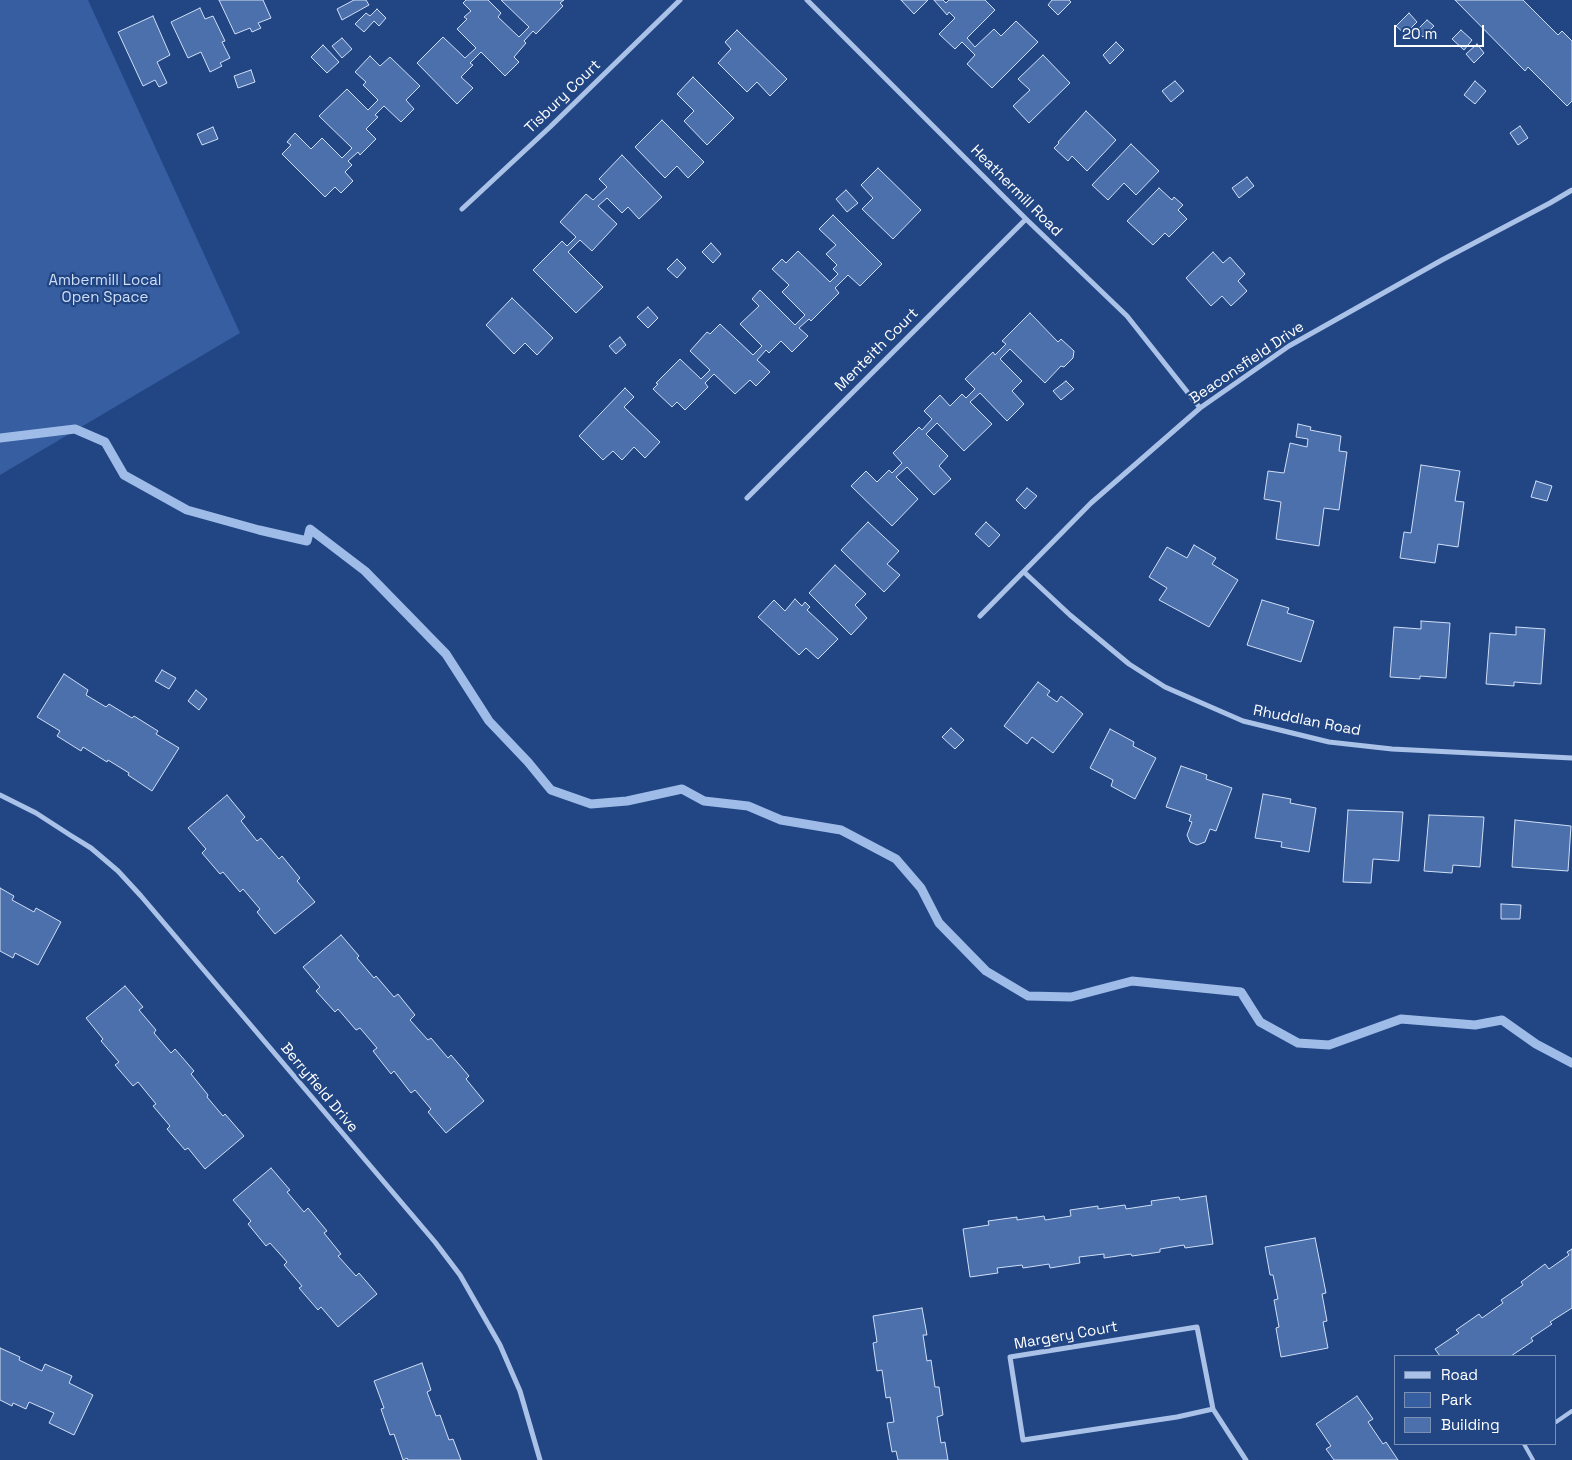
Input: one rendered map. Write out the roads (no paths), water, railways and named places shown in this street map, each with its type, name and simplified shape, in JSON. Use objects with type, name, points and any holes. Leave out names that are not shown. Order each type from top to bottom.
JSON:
[{"type":"street","name":"Tisbury Court","points":[[462,209],[550,127],[680,0]]},
{"type":"street","name":"Heathermill Road","points":[[807,0],[1026,219],[1127,316],[1200,408]]},
{"type":"street","name":"Beaconsfield Drive","points":[[980,616],[1091,503],[1200,408],[1289,346],[1572,190]]},
{"type":"street","name":"Menteith Court","points":[[747,498],[1026,219]]},
{"type":"street","name":"Rhuddlan Road","points":[[1024,572],[1070,615],[1129,664],[1165,687],[1243,721],[1329,742],[1375,747],[1572,758]]},
{"type":"street","name":"Berryfield Drive","points":[[0,795],[36,813],[91,848],[118,871],[435,1242],[460,1275],[500,1345],[520,1391],[540,1460]]},
{"type":"street","name":"Margery Court","points":[[1213,1409],[1177,1417],[1023,1440],[1010,1357],[1197,1327],[1213,1409],[1246,1460]]},
{"type":"lane","points":[[1557,1421],[1572,1411]]},
{"type":"lane","points":[[1525,1445],[1534,1460]]},
{"type":"waterway","points":[[0,438],[75,429],[105,442],[124,475],[187,510],[307,541],[310,529],[365,571],[446,654],[489,721],[528,762],[551,790],[591,804],[627,801],[682,789],[704,801],[748,806],[781,820],[841,830],[896,859],[921,888],[939,923],[986,971],[1028,996],[1071,997],[1132,981],[1241,992],[1260,1022],[1298,1043],[1329,1045],[1401,1019],[1475,1025],[1502,1020],[1536,1044],[1572,1063]]},
{"type":"park label","name":"Ambermill Local Open Space","points":[[105,290]]}]
